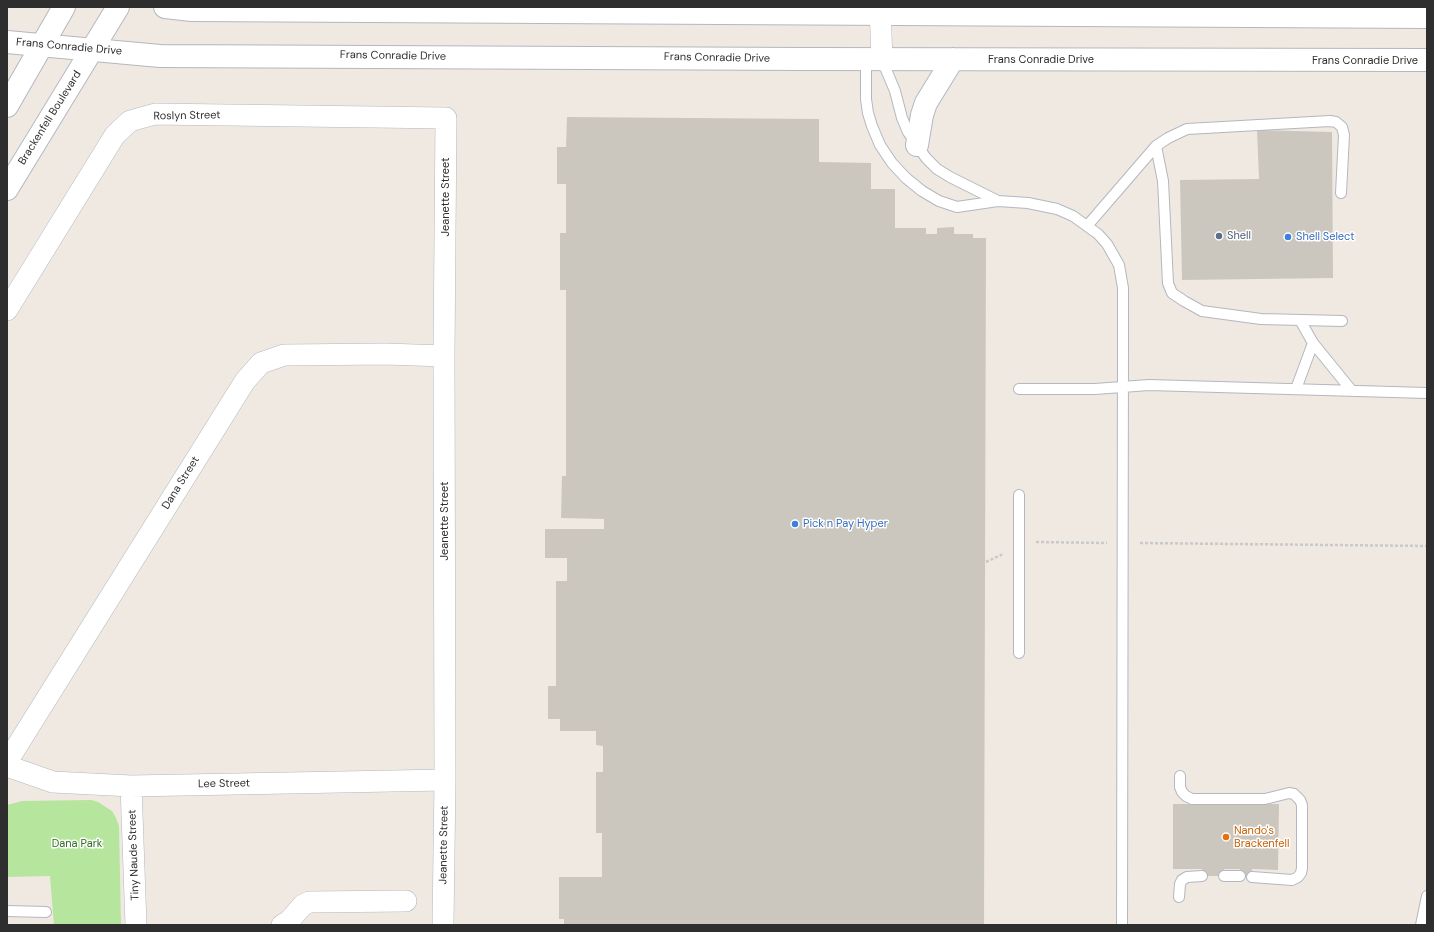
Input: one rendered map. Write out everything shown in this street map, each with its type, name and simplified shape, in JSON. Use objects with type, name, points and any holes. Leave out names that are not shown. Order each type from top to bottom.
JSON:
[{"type":"street","points":[[7,106],[64,7]]},
{"type":"street","name":"Brackenfell Boulevard","points":[[7,189],[118,7]]},
{"type":"street","points":[[165,7],[200,10],[880,10],[1427,17]]},
{"type":"street","points":[[874,60],[880,10]]},
{"type":"street","name":"Frans Conradie Drive","points":[[7,42],[160,56],[874,60],[1427,60]]},
{"type":"street","points":[[917,145],[922,115],[926,103],[953,59]]},
{"type":"street","name":"Roslyn Street","points":[[7,310],[115,135],[130,121],[155,114],[446,118]]},
{"type":"street","name":"Jeanette Street","points":[[443,925],[445,780],[444,356],[446,118]]},
{"type":"street","name":"Dana Street","points":[[7,762],[245,381],[262,363],[284,355],[386,354],[444,356]]},
{"type":"street","name":"Lee Street","points":[[7,766],[53,782],[131,786],[445,780]]},
{"type":"street","name":"Tiny Naude Street","points":[[131,786],[136,925]]},
{"type":"street","points":[[282,925],[289,921],[303,905],[309,902],[406,901]]},
{"type":"lane","points":[[874,60],[895,91],[902,118],[908,132],[926,158],[937,169],[950,177],[998,200]]},
{"type":"lane","points":[[874,60],[866,99],[868,112],[872,126],[884,151],[892,163],[906,178],[922,191],[957,207],[998,200],[1043,205],[1073,216],[1098,234],[1107,244],[1114,255],[1122,276],[1122,925]]},
{"type":"lane","points":[[1088,226],[1156,146],[1187,128],[1330,121],[1336,122],[1342,127],[1344,135],[1341,193]]},
{"type":"lane","points":[[1156,146],[1163,181],[1168,283],[1172,293],[1202,311],[1262,319],[1342,321]]},
{"type":"lane","points":[[1300,320],[1313,343],[1352,391]]},
{"type":"lane","points":[[1296,389],[1313,343]]},
{"type":"lane","points":[[1019,389],[1095,389],[1149,385],[1427,393]]},
{"type":"lane","points":[[1018,652],[1019,495]]},
{"type":"lane","points":[[1180,776],[1180,786],[1182,792],[1192,799],[1264,799],[1289,793],[1294,794],[1300,800],[1302,805],[1301,873],[1298,877],[1292,880],[1252,876]]},
{"type":"lane","points":[[1179,898],[1180,884],[1182,880],[1186,877],[1202,876]]},
{"type":"lane","points":[[1224,876],[1240,876]]},
{"type":"lane","points":[[1421,925],[1427,896]]},
{"type":"lane","points":[[7,911],[46,912]]},
{"type":"path","points":[[986,562],[1029,542],[1427,546]]},
{"type":"green space","name":"Dana Park","points":[[91,800],[98,802],[112,811],[119,826],[121,925],[54,925],[50,876],[7,877],[7,805],[22,801]]},
{"type":"building","name":"Pick n Pay Hyper","points":[[567,117],[819,119],[819,162],[871,163],[871,189],[895,189],[895,228],[926,228],[926,234],[937,234],[937,228],[954,227],[954,234],[973,234],[973,238],[986,238],[984,925],[564,925],[564,919],[559,919],[559,877],[602,877],[602,833],[596,833],[596,772],[603,772],[603,746],[596,745],[596,731],[560,731],[560,719],[548,719],[548,686],[556,686],[556,581],[567,581],[567,558],[545,558],[545,529],[604,529],[604,519],[561,518],[562,476],[566,476],[566,290],[560,290],[560,233],[566,233],[566,184],[557,184],[557,147],[566,147]]},
{"type":"building","points":[[1257,130],[1332,132],[1333,278],[1182,280],[1180,180],[1259,179]]},
{"type":"building","name":"Nando's Brackenfell","points":[[1173,804],[1279,804],[1278,870],[1252,869],[1252,877],[1240,876],[1240,869],[1224,869],[1224,876],[1202,876],[1202,869],[1173,869]]},
{"type":"place","name":"Shell","points":[[1219,236]]},
{"type":"place","name":"Shell Select","points":[[1288,237]]},
{"type":"place","name":"Pick n Pay Hyper","points":[[795,524]]},
{"type":"place","name":"Nando's Brackenfell","points":[[1226,837]]}]
